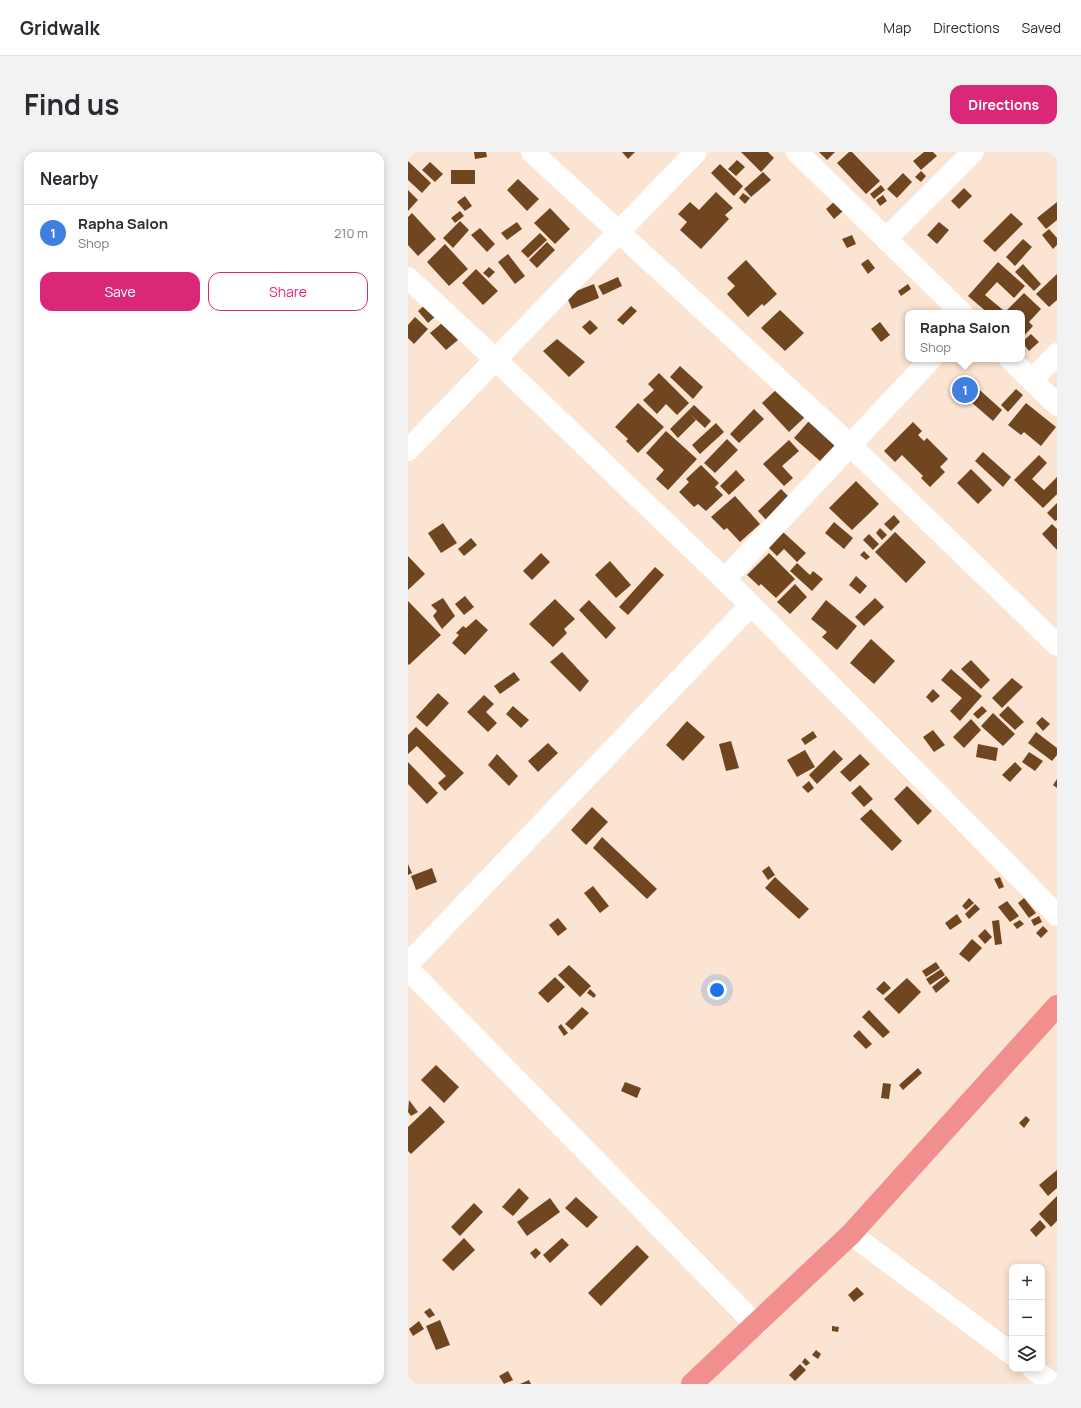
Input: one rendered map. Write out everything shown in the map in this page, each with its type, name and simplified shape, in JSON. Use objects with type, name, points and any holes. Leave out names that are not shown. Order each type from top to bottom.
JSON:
[{"type":"highway","points":[[692,1384],[851,1234],[1057,1006]]},
{"type":"street","points":[[532,152],[850,445],[1057,645]]},
{"type":"street","points":[[408,450],[696,152]]},
{"type":"street","points":[[797,152],[959,310]]},
{"type":"street","points":[[886,239],[973,152]]},
{"type":"street","points":[[408,278],[496,359],[751,605],[1057,915]]},
{"type":"street","points":[[1032,380],[1057,354]]},
{"type":"street","points":[[724,580],[928,362]]},
{"type":"street","points":[[1013,362],[1057,405]]},
{"type":"street","points":[[408,964],[751,605]]},
{"type":"street","points":[[408,969],[756,1325]]},
{"type":"street","points":[[851,1234],[1009,1352]]},
{"type":"street","points":[[1037,1372],[1053,1384]]},
{"type":"building","points":[[474,152],[486,152],[487,157],[475,159]]},
{"type":"building","points":[[622,152],[635,152],[628,159]]},
{"type":"building","points":[[741,152],[768,152],[774,158],[761,172]]},
{"type":"building","points":[[819,152],[835,152],[827,160]]},
{"type":"building","points":[[849,152],[852,152],[880,181],[866,194],[837,163]]},
{"type":"building","points":[[924,152],[933,152],[937,156],[921,170],[913,161]]},
{"type":"building","points":[[737,160],[745,167],[736,176],[728,169]]},
{"type":"building","points":[[408,161],[431,183],[422,193],[408,180]]},
{"type":"building","points":[[430,162],[443,174],[435,182],[422,170]]},
{"type":"building","points":[[720,164],[743,186],[734,196],[711,173]]},
{"type":"building","points":[[451,170],[475,170],[475,184],[451,184]]},
{"type":"building","points":[[921,171],[926,176],[921,182],[915,177]]},
{"type":"building","points":[[763,172],[771,180],[751,197],[744,189]]},
{"type":"building","points":[[903,173],[912,182],[897,198],[887,189]]},
{"type":"building","points":[[518,179],[539,199],[527,211],[507,190]]},
{"type":"building","points":[[881,185],[885,190],[874,199],[870,194]]},
{"type":"building","points":[[964,188],[972,196],[959,209],[951,201]]},
{"type":"building","points":[[408,190],[418,200],[408,211]]},
{"type":"building","points":[[716,192],[733,208],[725,215],[729,219],[701,249],[680,230],[687,222],[678,214],[690,202],[699,210]]},
{"type":"building","points":[[743,193],[750,198],[745,204],[739,198]]},
{"type":"building","points":[[883,195],[887,201],[880,206],[876,200]]},
{"type":"building","points":[[465,196],[472,206],[465,211],[457,202]]},
{"type":"building","points":[[835,201],[843,211],[834,219],[826,209]]},
{"type":"building","points":[[1057,202],[1057,220],[1046,229],[1037,218]]},
{"type":"building","points":[[550,208],[570,229],[555,244],[534,223]]},
{"type":"building","points":[[460,211],[464,216],[455,223],[451,218]]},
{"type":"building","points":[[412,213],[436,239],[418,256],[408,245],[408,217]]},
{"type":"building","points":[[1011,213],[1023,224],[995,252],[983,241]]},
{"type":"building","points":[[460,221],[469,230],[453,248],[443,238]]},
{"type":"building","points":[[517,222],[522,229],[507,240],[501,233]]},
{"type":"building","points":[[939,222],[949,230],[937,244],[927,235]]},
{"type":"building","points":[[480,228],[495,244],[487,252],[471,235]]},
{"type":"building","points":[[1049,229],[1057,238],[1057,245],[1053,249],[1042,235]]},
{"type":"building","points":[[540,233],[547,240],[528,258],[521,251]]},
{"type":"building","points":[[852,235],[856,244],[847,248],[842,239]]},
{"type":"building","points":[[1023,239],[1032,247],[1015,266],[1006,257]]},
{"type":"building","points":[[547,242],[555,250],[537,268],[529,260]]},
{"type":"building","points":[[445,244],[468,269],[449,286],[427,262]]},
{"type":"building","points":[[508,254],[525,276],[515,284],[498,262]]},
{"type":"building","points":[[868,259],[875,268],[868,274],[861,264]]},
{"type":"building","points":[[746,260],[777,294],[764,306],[762,304],[748,317],[727,294],[735,286],[727,278]]},
{"type":"building","points":[[998,262],[1025,286],[1014,298],[997,282],[985,295],[1003,310],[984,310],[968,296]]},
{"type":"building","points":[[1023,264],[1041,284],[1034,291],[1015,272]]},
{"type":"building","points":[[489,267],[495,272],[489,278],[483,273]]},
{"type":"building","points":[[476,269],[498,291],[483,305],[462,283]]},
{"type":"building","points":[[1057,274],[1057,300],[1049,307],[1036,294]]},
{"type":"building","points":[[618,277],[622,286],[603,295],[598,286]]},
{"type":"building","points":[[594,284],[599,298],[572,309],[566,295]]},
{"type":"building","points":[[908,284],[911,289],[901,296],[898,291]]},
{"type":"building","points":[[1024,293],[1041,309],[1029,322],[1033,326],[1025,335],[1025,310],[1007,310]]},
{"type":"building","points":[[427,303],[437,315],[428,323],[418,311]]},
{"type":"building","points":[[631,306],[637,311],[623,325],[617,320]]},
{"type":"building","points":[[780,310],[804,333],[785,351],[761,328]]},
{"type":"building","points":[[415,317],[428,329],[414,344],[408,338],[408,325]]},
{"type":"building","points":[[590,320],[598,328],[590,335],[582,327]]},
{"type":"building","points":[[880,322],[890,335],[881,342],[871,329]]},
{"type":"building","points":[[442,323],[458,340],[446,350],[430,333]]},
{"type":"building","points":[[1031,334],[1039,342],[1029,351],[1025,346],[1025,339]]},
{"type":"building","points":[[557,339],[585,362],[569,377],[543,351]]},
{"type":"building","points":[[680,366],[703,387],[693,399],[670,377]]},
{"type":"building","points":[[659,373],[689,403],[677,415],[666,404],[657,414],[643,400],[654,390],[648,384]]},
{"type":"building","points":[[973,384],[1002,410],[993,421],[963,395]]},
{"type":"building","points":[[779,387],[806,416],[789,432],[762,403]]},
{"type":"building","points":[[1016,389],[1023,395],[1008,412],[1001,405]]},
{"type":"building","points":[[638,403],[664,427],[638,453],[626,441],[628,439],[615,427]]},
{"type":"building","points":[[1026,403],[1056,427],[1041,446],[1024,432],[1021,435],[1008,425]]},
{"type":"building","points":[[694,405],[711,421],[705,428],[690,414],[696,420],[678,438],[670,429]]},
{"type":"building","points":[[754,409],[764,419],[739,443],[730,434]]},
{"type":"building","points":[[809,421],[835,445],[820,461],[794,438]]},
{"type":"building","points":[[913,422],[922,431],[918,435],[924,441],[927,438],[948,459],[940,467],[945,472],[930,487],[921,478],[923,476],[902,455],[895,462],[884,451]]},
{"type":"building","points":[[716,423],[724,432],[700,454],[692,445]]},
{"type":"building","points":[[666,431],[697,459],[668,490],[656,479],[664,470],[646,453]]},
{"type":"building","points":[[727,439],[738,450],[715,473],[704,463]]},
{"type":"building","points":[[789,440],[799,451],[782,466],[793,478],[784,486],[763,464]]},
{"type":"building","points":[[983,452],[1011,477],[1003,487],[975,461]]},
{"type":"building","points":[[1039,455],[1047,463],[1032,479],[1044,490],[1057,477],[1057,494],[1043,508],[1014,480]]},
{"type":"building","points":[[701,465],[719,483],[715,487],[723,495],[706,511],[698,504],[694,507],[679,492],[689,482],[686,479]]},
{"type":"building","points":[[971,469],[992,490],[978,504],[957,483]]},
{"type":"building","points":[[736,470],[745,480],[729,495],[720,486]]},
{"type":"building","points":[[856,481],[879,504],[852,530],[829,508]]},
{"type":"building","points":[[781,489],[791,499],[768,522],[758,511]]},
{"type":"building","points":[[735,496],[760,524],[740,542],[727,528],[724,530],[711,517]]},
{"type":"building","points":[[1057,503],[1057,520],[1055,521],[1047,513]]},
{"type":"building","points":[[894,515],[900,522],[891,531],[884,524]]},
{"type":"building","points":[[834,522],[853,538],[844,549],[825,533]]},
{"type":"building","points":[[443,523],[457,543],[441,553],[428,533]]},
{"type":"building","points":[[1052,524],[1057,529],[1057,550],[1042,534]]},
{"type":"building","points":[[880,528],[887,535],[882,540],[876,533]]},
{"type":"building","points":[[783,532],[806,553],[797,562],[784,549],[777,556],[768,547]]},
{"type":"building","points":[[895,532],[926,562],[906,583],[875,552]]},
{"type":"building","points":[[869,534],[879,544],[873,550],[863,540]]},
{"type":"building","points":[[471,538],[477,545],[464,556],[458,549]]},
{"type":"building","points":[[864,551],[870,557],[866,560],[860,555]]},
{"type":"building","points":[[541,553],[550,562],[532,580],[523,571]]},
{"type":"building","points":[[769,553],[795,579],[776,598],[761,584],[759,586],[747,575]]},
{"type":"building","points":[[408,556],[425,574],[408,590]]},
{"type":"building","points":[[610,561],[631,585],[616,598],[595,575]]},
{"type":"building","points":[[797,563],[810,575],[813,571],[823,579],[812,591],[790,571]]},
{"type":"building","points":[[655,567],[664,575],[628,615],[619,607]]},
{"type":"building","points":[[856,576],[867,586],[860,594],[849,585]]},
{"type":"building","points":[[795,584],[807,597],[790,614],[777,602]]},
{"type":"building","points":[[465,596],[474,607],[464,615],[455,604]]},
{"type":"building","points":[[443,598],[455,616],[442,629],[433,616],[437,611],[431,605]]},
{"type":"building","points":[[875,598],[884,607],[864,626],[855,617]]},
{"type":"building","points":[[555,599],[575,619],[564,629],[567,633],[553,647],[529,624]]},
{"type":"building","points":[[589,600],[616,628],[606,639],[579,610]]},
{"type":"building","points":[[826,600],[857,626],[837,650],[822,637],[827,632],[811,619]]},
{"type":"building","points":[[408,601],[441,635],[409,665],[408,664]]},
{"type":"building","points":[[476,619],[488,630],[465,655],[452,643],[459,635],[456,633],[463,626],[466,628]]},
{"type":"building","points":[[871,639],[895,661],[874,684],[850,663]]},
{"type":"building","points":[[562,652],[589,681],[580,692],[550,662]]},
{"type":"building","points":[[971,660],[990,680],[981,689],[961,669]]},
{"type":"building","points":[[951,669],[982,696],[960,721],[950,711],[962,698],[941,680]]},
{"type":"building","points":[[514,672],[520,680],[500,694],[494,686]]},
{"type":"building","points":[[1012,678],[1023,687],[1002,708],[992,698]]},
{"type":"building","points":[[933,689],[940,696],[932,703],[926,697]]},
{"type":"building","points":[[438,693],[449,703],[427,727],[416,717]]},
{"type":"building","points":[[484,695],[494,704],[486,712],[497,723],[488,732],[467,712]]},
{"type":"building","points":[[513,706],[529,720],[521,728],[506,714]]},
{"type":"building","points":[[982,706],[987,711],[978,719],[973,714]]},
{"type":"building","points":[[1008,706],[1024,722],[1015,730],[999,715]]},
{"type":"building","points":[[993,713],[1015,734],[1003,746],[981,726]]},
{"type":"building","points":[[1042,717],[1050,724],[1043,731],[1036,723]]},
{"type":"building","points":[[971,719],[981,730],[964,748],[953,737]]},
{"type":"building","points":[[687,721],[705,737],[683,761],[666,745]]},
{"type":"building","points":[[416,727],[464,773],[445,791],[438,783],[446,776],[417,746],[408,754],[408,735]]},
{"type":"building","points":[[933,730],[945,745],[934,752],[923,737]]},
{"type":"building","points":[[813,731],[817,737],[805,745],[801,739]]},
{"type":"building","points":[[1036,732],[1057,748],[1057,755],[1052,761],[1028,743]]},
{"type":"building","points":[[731,741],[739,768],[726,771],[719,744]]},
{"type":"building","points":[[548,743],[558,753],[538,772],[528,761]]},
{"type":"building","points":[[978,744],[998,748],[996,761],[976,757]]},
{"type":"building","points":[[805,750],[815,767],[797,777],[787,760]]},
{"type":"building","points":[[834,750],[843,759],[817,784],[809,775]]},
{"type":"building","points":[[1029,752],[1043,761],[1035,771],[1022,762]]},
{"type":"building","points":[[497,754],[518,776],[509,786],[488,765]]},
{"type":"building","points":[[860,754],[870,764],[850,782],[840,772]]},
{"type":"building","points":[[408,762],[438,793],[427,804],[408,784]]},
{"type":"building","points":[[1015,762],[1022,769],[1010,782],[1002,775]]},
{"type":"building","points":[[1057,779],[1057,788],[1053,785]]},
{"type":"building","points":[[809,781],[814,788],[808,793],[802,787]]},
{"type":"building","points":[[860,785],[873,799],[864,807],[851,793]]},
{"type":"building","points":[[907,786],[932,811],[918,825],[894,799]]},
{"type":"building","points":[[592,807],[608,822],[586,845],[571,830]]},
{"type":"building","points":[[871,809],[902,841],[892,851],[860,819]]},
{"type":"building","points":[[602,837],[657,889],[647,899],[593,848]]},
{"type":"building","points":[[408,864],[412,873],[408,875]]},
{"type":"building","points":[[769,866],[775,875],[768,880],[762,871]]},
{"type":"building","points":[[432,868],[437,882],[416,890],[411,876]]},
{"type":"building","points":[[775,877],[809,909],[799,919],[765,888]]},
{"type":"building","points":[[1000,877],[1004,887],[999,889],[994,879]]},
{"type":"building","points":[[593,886],[609,906],[600,913],[584,893]]},
{"type":"building","points":[[969,898],[974,903],[966,910],[962,906]]},
{"type":"building","points":[[1024,898],[1036,913],[1029,918],[1018,903]]},
{"type":"building","points":[[1007,901],[1019,916],[1010,922],[998,907]]},
{"type":"building","points":[[975,904],[980,909],[969,919],[965,914]]},
{"type":"building","points":[[957,914],[962,922],[950,930],[945,923]]},
{"type":"building","points":[[1039,916],[1042,922],[1034,926],[1031,920]]},
{"type":"building","points":[[558,918],[567,929],[558,936],[549,925]]},
{"type":"building","points":[[999,920],[1002,944],[995,945],[992,921]]},
{"type":"building","points":[[1020,920],[1024,924],[1017,929],[1013,924]]},
{"type":"building","points":[[1043,926],[1048,931],[1041,938],[1036,933]]},
{"type":"building","points":[[985,929],[992,937],[985,944],[978,936]]},
{"type":"building","points":[[972,939],[982,948],[969,962],[959,954]]},
{"type":"building","points":[[936,962],[940,968],[926,977],[922,971]]},
{"type":"building","points":[[569,965],[591,986],[580,997],[558,975]]},
{"type":"building","points":[[941,969],[945,975],[930,985],[926,979]]},
{"type":"building","points":[[946,976],[950,981],[936,993],[932,987]]},
{"type":"building","points":[[555,977],[565,987],[548,1003],[538,993]]},
{"type":"building","points":[[907,978],[921,992],[899,1014],[884,999]]},
{"type":"building","points":[[884,981],[891,988],[883,995],[876,989]]},
{"type":"building","points":[[590,989],[596,995],[594,998],[587,993]]},
{"type":"building","points":[[582,1007],[589,1013],[572,1030],[565,1024]]},
{"type":"building","points":[[869,1010],[890,1032],[883,1038],[862,1017]]},
{"type":"building","points":[[561,1024],[568,1033],[564,1036],[558,1027]]},
{"type":"building","points":[[859,1030],[872,1044],[866,1049],[853,1036]]},
{"type":"building","points":[[436,1065],[459,1087],[444,1103],[421,1080]]},
{"type":"building","points":[[918,1068],[922,1073],[903,1090],[899,1085]]},
{"type":"building","points":[[625,1082],[641,1088],[637,1098],[621,1091]]},
{"type":"building","points":[[883,1083],[891,1084],[889,1099],[881,1098]]},
{"type":"building","points":[[409,1100],[418,1112],[411,1116],[408,1112]]},
{"type":"building","points":[[430,1106],[445,1122],[411,1154],[408,1151],[408,1127]]},
{"type":"building","points":[[1026,1116],[1030,1120],[1024,1128],[1019,1123]]},
{"type":"building","points":[[1057,1170],[1057,1188],[1048,1196],[1039,1185]]},
{"type":"building","points":[[519,1188],[529,1198],[513,1216],[502,1207]]},
{"type":"building","points":[[1057,1196],[1057,1221],[1051,1227],[1039,1214]]},
{"type":"building","points":[[576,1197],[598,1217],[587,1228],[565,1208]]},
{"type":"building","points":[[550,1198],[560,1212],[527,1236],[517,1222]]},
{"type":"building","points":[[474,1203],[483,1212],[460,1236],[451,1227]]},
{"type":"building","points":[[1040,1220],[1046,1227],[1036,1237],[1030,1230]]},
{"type":"building","points":[[464,1238],[475,1250],[453,1271],[442,1260]]},
{"type":"building","points":[[562,1238],[569,1245],[550,1263],[543,1255]]},
{"type":"building","points":[[637,1245],[649,1257],[601,1306],[588,1293]]},
{"type":"building","points":[[536,1248],[541,1253],[535,1259],[530,1253]]},
{"type":"building","points":[[857,1287],[864,1294],[854,1302],[848,1295]]},
{"type":"building","points":[[430,1308],[435,1315],[429,1318],[424,1312]]},
{"type":"building","points":[[440,1320],[450,1345],[436,1350],[426,1326]]},
{"type":"building","points":[[419,1321],[424,1329],[413,1336],[409,1329]]},
{"type":"building","points":[[832,1326],[839,1327],[838,1332],[832,1331]]},
{"type":"building","points":[[816,1350],[821,1354],[818,1359],[812,1355]]},
{"type":"building","points":[[805,1358],[810,1363],[806,1366],[802,1362]]},
{"type":"building","points":[[800,1364],[806,1370],[795,1381],[789,1375]]},
{"type":"building","points":[[508,1371],[513,1380],[504,1384],[499,1376]]},
{"type":"building","points":[[529,1380],[531,1384],[520,1384]]},
{"type":"place","name":"Rapha Salon","points":[[965,390]]}]
